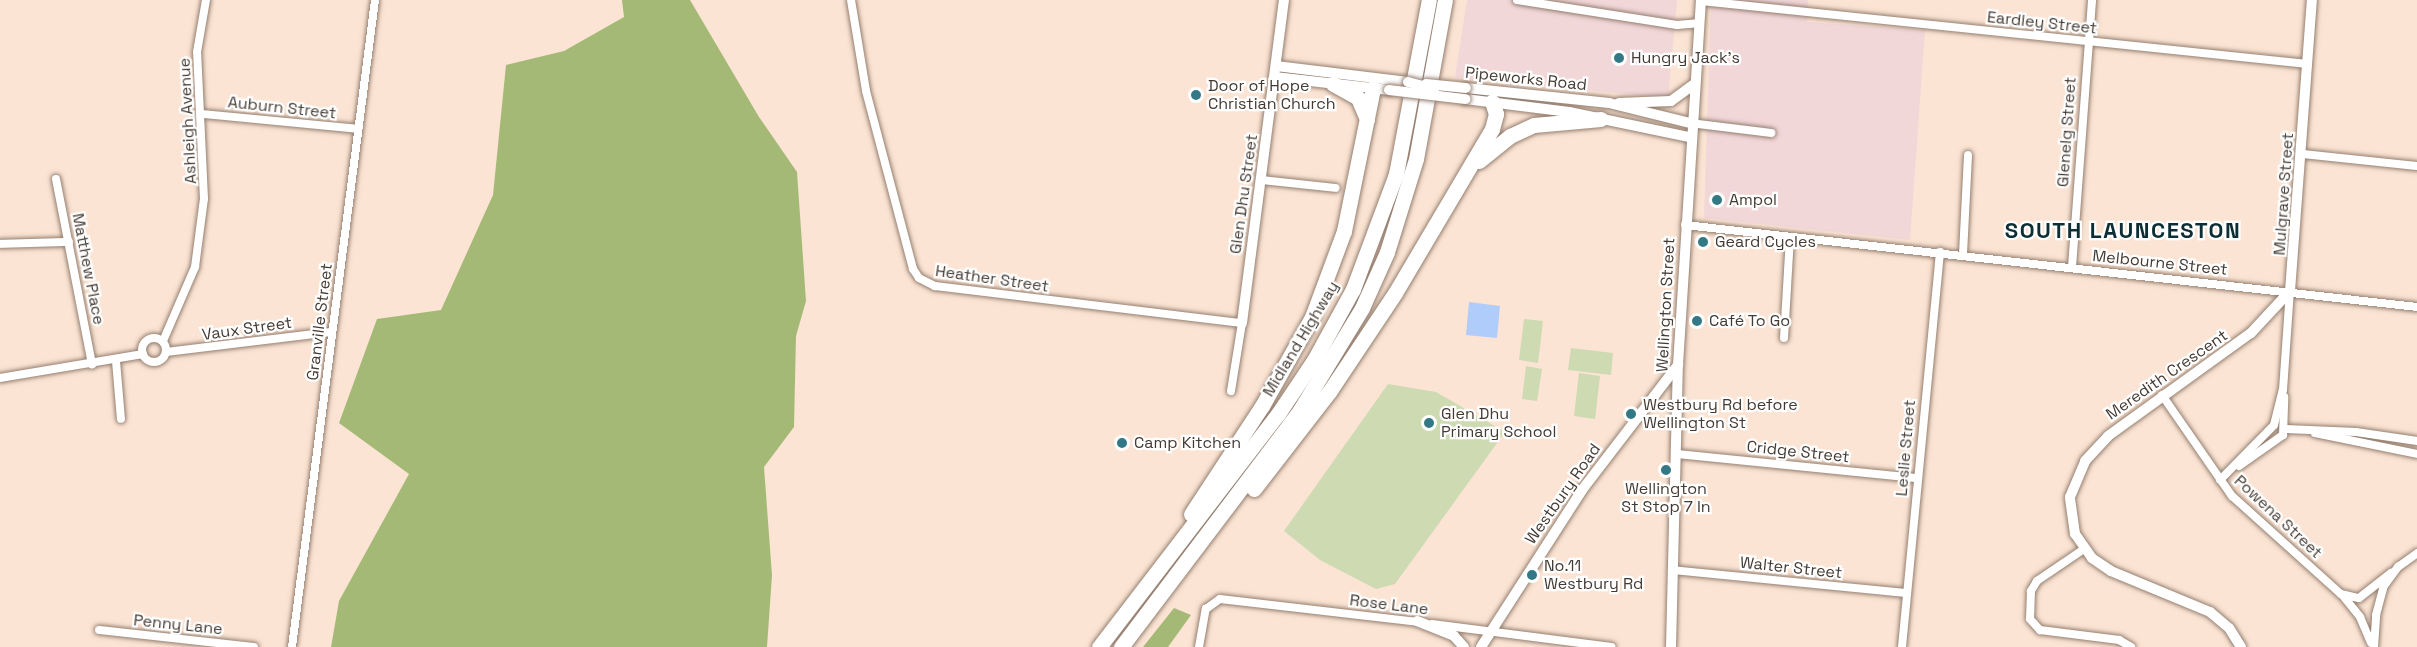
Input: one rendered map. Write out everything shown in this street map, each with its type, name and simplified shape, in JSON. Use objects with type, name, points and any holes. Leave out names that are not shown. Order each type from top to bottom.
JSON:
[{"type":"highway","name":"Midland Highway","points":[[1099,647],[1278,414],[1314,360],[1353,289],[1378,230],[1402,149],[1429,0]]},
{"type":"highway","points":[[1123,647],[1293,419],[1362,308],[1387,252],[1416,159],[1445,0]]},
{"type":"highway","points":[[1117,623],[1262,406],[1297,347],[1344,231],[1374,83]]},
{"type":"highway","points":[[1333,84],[1358,98],[1367,125]]},
{"type":"highway","points":[[1123,647],[1192,569],[1329,392],[1395,293],[1461,184],[1494,123],[1492,102]]},
{"type":"highway","points":[[1461,184],[1491,149],[1521,129],[1555,120],[1601,119]]},
{"type":"main road","name":"Glen Dhu Street","points":[[1242,323],[1284,0]]},
{"type":"main road","name":"Mulgrave Street","points":[[2290,291],[2312,0]]},
{"type":"main road","name":"Wellington Street","points":[[1671,647],[1684,225],[1701,1]]},
{"type":"main road","name":"Pipeworks Road","points":[[1275,72],[1465,93],[1606,103],[1690,123]]},
{"type":"main road","name":"Pipeworks Road","points":[[1275,72],[1333,84],[1374,83]]},
{"type":"main road","name":"Pipeworks Road","points":[[1390,85],[1408,82],[1465,93],[1492,102],[1601,119],[1689,137]]},
{"type":"main road","points":[[1601,119],[1606,103],[1671,100],[1693,85]]},
{"type":"main road","name":"Meredith Crescent","points":[[2241,647],[2229,628],[2210,612],[2111,571],[2084,549],[2075,534],[2070,506],[2080,470],[2108,436],[2251,333],[2290,291]]},
{"type":"main road","name":"Westbury Road","points":[[1481,647],[1582,490],[1678,365]]},
{"type":"main road","points":[[1417,621],[1454,636],[1464,647]]},
{"type":"street","name":"Ashleigh Avenue","points":[[163,341],[195,267],[206,181],[197,52],[206,0]]},
{"type":"street","name":"Granville Street","points":[[292,647],[375,0]]},
{"type":"street","name":"Heather Street","points":[[851,0],[866,91],[913,269],[919,278],[934,286],[1242,323]]},
{"type":"street","points":[[1517,0],[1677,25],[1698,23]]},
{"type":"street","name":"Glenelg Street","points":[[2072,267],[2087,41],[2092,0]]},
{"type":"street","name":"Eardley Street","points":[[1701,1],[2308,64]]},
{"type":"street","name":"Auburn Street","points":[[202,114],[358,129]]},
{"type":"street","name":"Pipeworks Road","points":[[1690,123],[1771,134]]},
{"type":"street","points":[[2302,154],[2417,166]]},
{"type":"street","points":[[1963,254],[1968,155]]},
{"type":"street","name":"Matthew Place","points":[[56,179],[92,365]]},
{"type":"street","points":[[1261,180],[1336,188]]},
{"type":"street","name":"Melbourne Street","points":[[1684,225],[1963,254],[2417,307]]},
{"type":"street","points":[[1784,338],[1790,237]]},
{"type":"street","points":[[0,244],[69,242]]},
{"type":"street","name":"Leslie Street","points":[[1902,647],[1940,252]]},
{"type":"street","name":"Mulgrave Street","points":[[2286,429],[2283,390],[2290,291]]},
{"type":"street","name":"Glen Dhu Street","points":[[1232,391],[1242,323]]},
{"type":"street","name":"Vaux Street","points":[[143,354],[155,362],[166,352],[331,332]]},
{"type":"street","points":[[0,378],[117,361],[143,354],[148,340],[163,341],[166,352]]},
{"type":"street","points":[[117,361],[121,419]]},
{"type":"street","name":"Mulgrave Street","points":[[2220,480],[2274,425],[2283,390]]},
{"type":"street","name":"Powena Street","points":[[2162,395],[2232,496],[2341,594],[2360,617],[2373,647]]},
{"type":"street","points":[[2220,480],[2281,437],[2286,429],[2356,432],[2417,441]]},
{"type":"street","points":[[2302,429],[2417,454]]},
{"type":"street","name":"Cridge Street","points":[[1676,454],[1917,478]]},
{"type":"street","points":[[2084,549],[2037,581],[2031,591],[2030,619],[2040,630],[2118,640],[2131,647]]},
{"type":"street","points":[[2341,594],[2359,598],[2417,553]]},
{"type":"street","name":"Walter Street","points":[[1672,570],[1907,593]]},
{"type":"street","points":[[2373,647],[2378,603],[2391,573]]},
{"type":"street","name":"Rose Lane","points":[[1199,647],[1206,609],[1220,599],[1417,621],[1489,633],[1611,647]]},
{"type":"street","name":"Penny Lane","points":[[99,630],[254,647]]},
{"type":"shaded area","points":[[1467,0],[1677,0],[1668,98],[1455,77]]},
{"type":"shaded area","points":[[1711,0],[1808,0],[1807,22],[1925,30],[1910,240],[1704,218]]},
{"type":"green space","points":[[622,0],[690,0],[759,117],[797,172],[806,301],[796,336],[794,427],[764,467],[772,575],[767,647],[331,647],[339,601],[409,474],[339,423],[377,319],[441,310],[493,195],[506,65],[564,51],[624,17]]},
{"type":"green space","points":[[1524,319],[1543,321],[1538,363],[1519,360]]},
{"type":"green space","points":[[1571,348],[1613,353],[1611,375],[1568,370]]},
{"type":"green space","points":[[1526,366],[1542,369],[1537,401],[1522,399]]},
{"type":"green space","points":[[1579,373],[1600,376],[1595,419],[1574,416]]},
{"type":"green space","points":[[1388,384],[1436,392],[1505,432],[1395,584],[1376,589],[1320,560],[1284,531]]},
{"type":"green space","points":[[1174,608],[1191,615],[1168,647],[1143,647]]},
{"type":"water","points":[[1469,302],[1500,306],[1497,338],[1466,335]]},
{"type":"place","name":"Hungry Jack's","points":[[1619,58]]},
{"type":"place","name":"Door of Hope Christian Church","points":[[1196,95]]},
{"type":"place","name":"Ampol","points":[[1717,200]]},
{"type":"place","name":"Geard Cycles","points":[[1703,242]]},
{"type":"place","name":"Café To Go","points":[[1697,321]]},
{"type":"place","name":"Westbury Rd before Wellington St","points":[[1631,414]]},
{"type":"place","name":"Glen Dhu Primary School","points":[[1429,423]]},
{"type":"place","name":"Camp Kitchen","points":[[1122,443]]},
{"type":"place","name":"Wellington St Stop 7 In","points":[[1666,470]]},
{"type":"place","name":"No.11 Westbury Rd","points":[[1532,575]]},
{"type":"district","name":"SOUTH LAUNCESTON","points":[[2123,231]]}]
